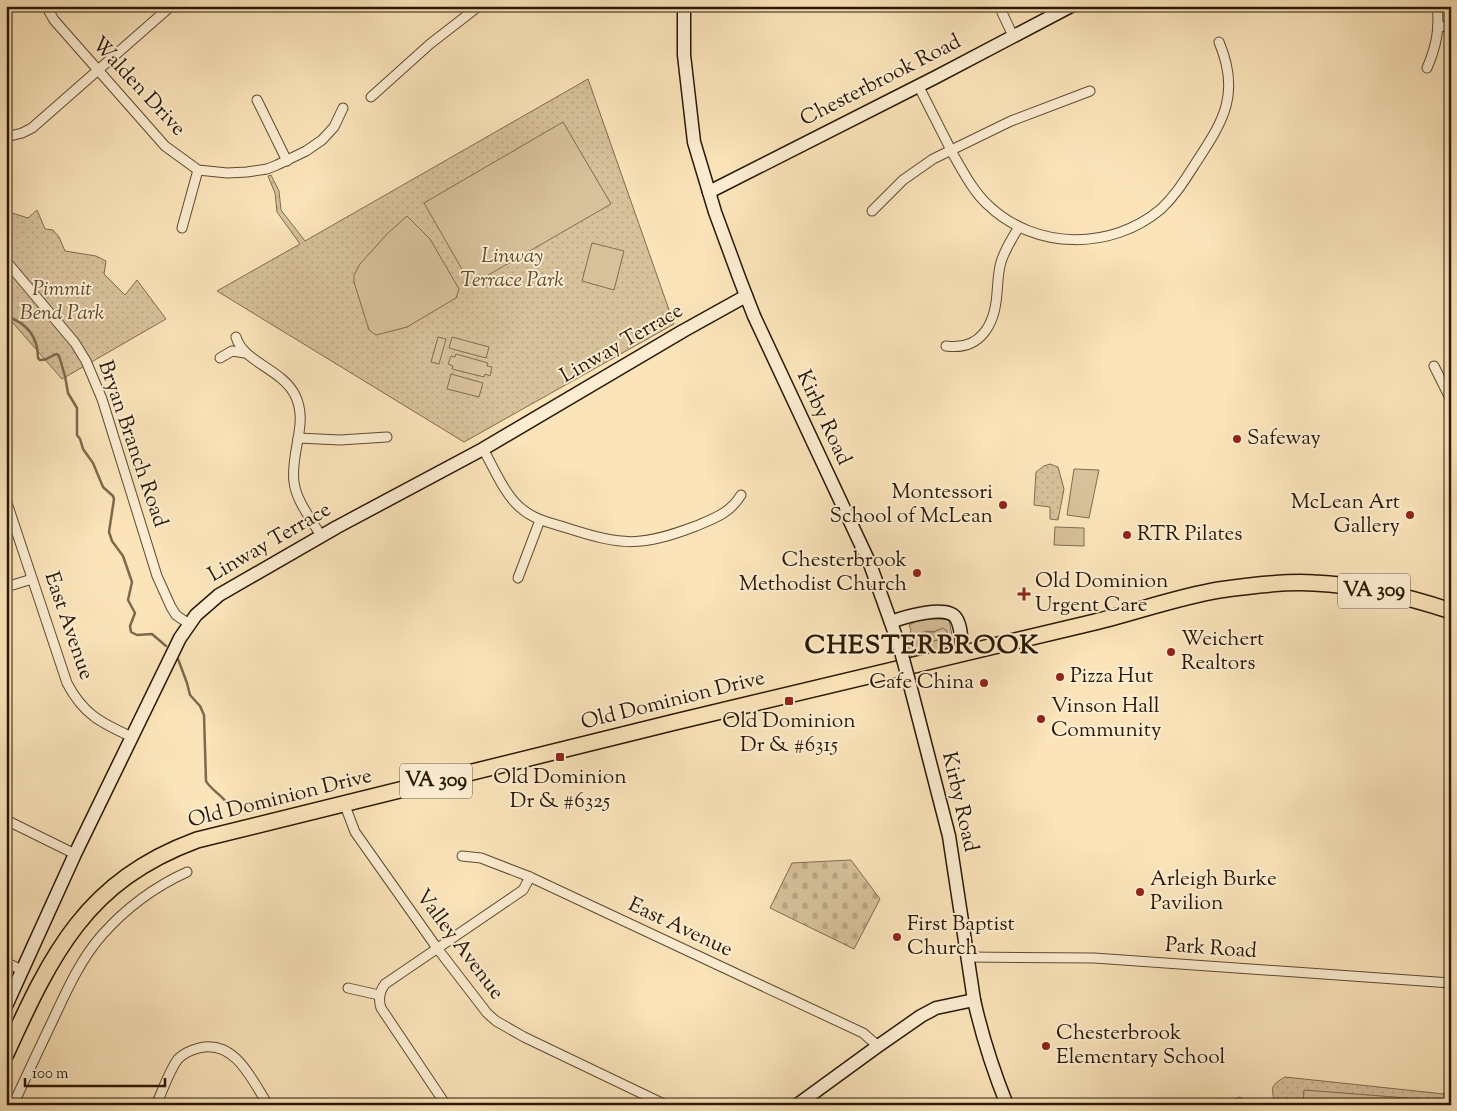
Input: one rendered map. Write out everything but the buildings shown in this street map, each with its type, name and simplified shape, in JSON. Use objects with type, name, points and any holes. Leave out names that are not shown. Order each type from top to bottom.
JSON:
[{"type":"main road","name":"Old Dominion Drive","points":[[6,1054],[41,980],[67,936],[101,897],[121,880],[156,857],[197,840],[1095,622],[1210,592],[1252,586],[1313,583],[1384,592],[1419,600],[1451,611]]},
{"type":"street","name":"Walden Drive","points":[[46,6],[54,20],[165,146],[198,170]]},
{"type":"street","points":[[6,137],[32,128],[171,6]]},
{"type":"street","points":[[371,97],[430,44],[480,6]]},
{"type":"street","name":"Kirby Road","points":[[684,6],[684,55],[690,116],[698,158],[746,296],[790,395],[870,564],[900,648],[944,812],[974,1000],[990,1060],[1007,1105]]},
{"type":"street","points":[[999,6],[1013,36]]},
{"type":"street","name":"Chesterbrook Road","points":[[709,192],[1071,6]]},
{"type":"street","points":[[1427,68],[1437,40],[1437,6]]},
{"type":"street","points":[[1438,26],[1451,27]]},
{"type":"street","points":[[918,85],[968,181],[989,206],[1019,227],[1048,237],[1065,240],[1092,239],[1131,228],[1160,209],[1177,191],[1201,155],[1220,125],[1226,109],[1228,80],[1226,63],[1219,42]]},
{"type":"street","points":[[872,211],[911,174],[952,150],[1048,105],[1090,91]]},
{"type":"street","points":[[257,100],[287,160]]},
{"type":"street","points":[[182,228],[198,170],[227,173],[267,169],[306,151],[322,140],[334,127],[343,108]]},
{"type":"street","points":[[946,346],[963,347],[971,344],[985,333],[995,309],[1001,262],[1019,227]]},
{"type":"street","name":"Bryan Branch Road","points":[[6,261],[75,343],[86,361],[102,399],[157,576],[176,615],[189,624]]},
{"type":"street","name":"Linway Terrace","points":[[6,1006],[76,854],[180,638],[202,609],[219,595],[321,536],[483,449],[657,346],[746,296]]},
{"type":"street","points":[[236,337],[237,344],[246,353],[282,378],[296,396],[301,418],[293,472],[294,484],[297,494],[321,536]]},
{"type":"street","points":[[220,358],[232,351],[246,353]]},
{"type":"street","points":[[1434,366],[1451,400]]},
{"type":"street","points":[[298,438],[340,440],[387,437]]},
{"type":"street","points":[[483,449],[513,500],[525,512],[540,520],[618,542],[645,542],[668,536],[721,516],[730,510],[741,495]]},
{"type":"street","name":"East Avenue","points":[[6,500],[67,683],[73,695],[92,716],[104,724],[132,737]]},
{"type":"street","points":[[518,578],[540,520]]},
{"type":"street","points":[[6,587],[32,579]]},
{"type":"street","points":[[891,622],[902,618],[947,612],[952,614],[956,618],[963,653]]},
{"type":"street","name":"Valley Avenue","points":[[344,803],[355,832],[487,1013],[496,1021],[561,1055],[666,1105]]},
{"type":"street","points":[[6,820],[76,854]]},
{"type":"street","name":"East Avenue","points":[[462,856],[481,858],[530,877],[863,1033],[878,1046]]},
{"type":"street","points":[[13,1105],[60,1004],[92,948],[115,920],[131,906],[156,888],[187,872]]},
{"type":"street","points":[[446,1105],[381,1008],[379,995],[385,984],[523,890],[530,877]]},
{"type":"street","name":"Park Road","points":[[968,957],[1094,958],[1451,983]]},
{"type":"street","points":[[6,962],[23,971]]},
{"type":"street","points":[[348,988],[379,995]]},
{"type":"street","points":[[797,1105],[908,1024],[936,1008],[974,1000]]},
{"type":"street","points":[[156,1105],[178,1060],[191,1050],[207,1047],[222,1049],[237,1058],[268,1105]]},
{"type":"green space","name":"Linway Terrace Park","points":[[588,79],[674,324],[464,442],[217,291],[300,244],[277,212],[275,193],[268,176],[271,175],[279,191],[281,210],[305,241]]},
{"type":"green space","points":[[563,122],[611,204],[471,285],[424,203]]},
{"type":"green space","name":"Pimmit Bend Park","points":[[37,210],[45,229],[53,230],[59,237],[65,251],[96,256],[106,261],[104,274],[125,295],[137,280],[166,319],[62,379],[13,323],[6,330],[6,211],[28,218]]},
{"type":"green space","points":[[407,216],[430,239],[459,289],[456,298],[407,327],[376,335],[369,330],[354,282],[354,275],[360,264],[387,234]]},
{"type":"green space","points":[[592,243],[624,251],[614,290],[582,281]]},
{"type":"green space","points":[[438,337],[446,339],[439,364],[431,362]]},
{"type":"green space","points":[[452,337],[489,347],[486,358],[449,348]]},
{"type":"green space","points":[[456,354],[488,363],[487,366],[492,367],[490,376],[485,374],[484,377],[452,369],[453,366],[448,364],[451,356],[455,357]]},
{"type":"green space","points":[[451,374],[483,383],[479,397],[447,389]]},
{"type":"green space","points":[[1050,464],[1058,467],[1064,489],[1058,520],[1050,519],[1050,507],[1034,505],[1036,472]]},
{"type":"green space","points":[[1074,469],[1099,470],[1089,518],[1067,515]]},
{"type":"green space","points":[[1055,527],[1084,528],[1084,546],[1054,545]]},
{"type":"green space","points":[[940,617],[949,620],[953,640],[950,645],[941,651],[912,659],[907,641],[911,630],[909,625],[917,621]],"holes":[[[940,629],[947,633],[942,639],[924,643],[919,640],[926,631],[934,632]]]},
{"type":"green space","points":[[943,628],[947,631],[947,634],[942,639],[924,643],[918,638],[918,635],[923,632],[934,632]]},
{"type":"green space","points":[[851,860],[880,899],[854,949],[770,908],[792,863]]},
{"type":"green space","points":[[1285,1077],[1444,1094],[1451,1096],[1451,1105],[1276,1105],[1272,1091],[1276,1083]]},
{"type":"green space","points":[[1304,1090],[1407,1098],[1407,1105],[1303,1105]]},
{"type":"green space","points":[[1240,1097],[1250,1105],[1221,1105],[1221,1104]]},
{"type":"waterway","points":[[6,316],[20,322],[30,331],[36,343],[40,360],[45,360],[57,354],[59,356],[68,393],[77,408],[77,435],[83,449],[93,463],[103,487],[114,499],[109,532],[112,541],[123,556],[132,582],[128,600],[135,613],[130,626],[131,632],[137,635],[152,634],[166,646]]},
{"type":"waterway","points":[[178,659],[190,695],[200,706],[204,715],[206,781],[226,802],[229,811]]},
{"type":"place","name":"Safeway","points":[[1237,439]]},
{"type":"place","name":"Montessori School of McLean","points":[[1003,505]]},
{"type":"place","name":"McLean Art Gallery","points":[[1410,515]]},
{"type":"place","name":"RTR Pilates","points":[[1127,535]]},
{"type":"place","name":"Chesterbrook Methodist Church","points":[[917,573]]},
{"type":"place","name":"Old Dominion Urgent Care","points":[[1024,594]]},
{"type":"place","name":"Weichert Realtors","points":[[1171,652]]},
{"type":"place","name":"Pizza Hut","points":[[1060,677]]},
{"type":"place","name":"Cafe China","points":[[984,683]]},
{"type":"place","name":"Old Dominion Dr & #6315","points":[[789,701]]},
{"type":"place","name":"Vinson Hall Community","points":[[1041,719]]},
{"type":"place","name":"Old Dominion Dr & #6325","points":[[560,757]]},
{"type":"place","name":"Arleigh Burke Pavilion","points":[[1140,892]]},
{"type":"place","name":"First Baptist Church","points":[[897,937]]},
{"type":"place","name":"Chesterbrook Elementary School","points":[[1046,1046]]},
{"type":"district","name":"CHESTERBROOK","points":[[922,646]]}]
